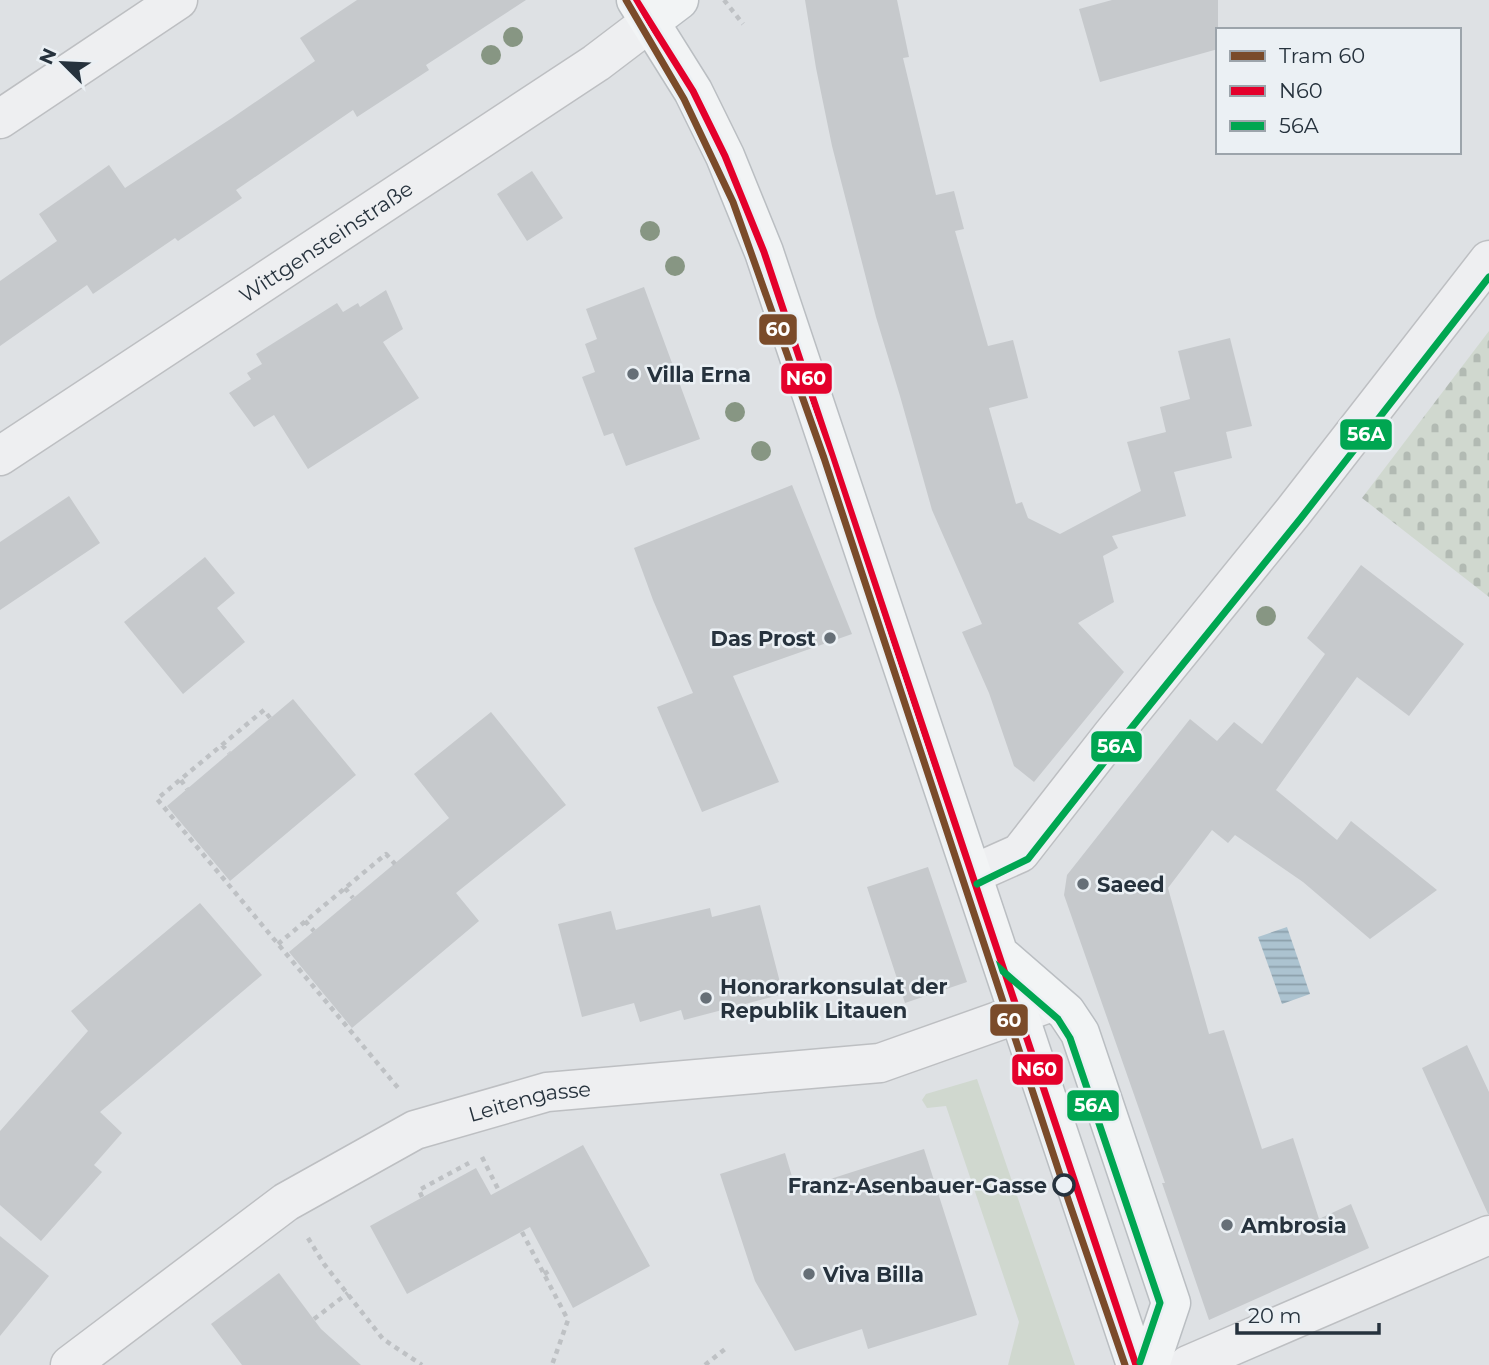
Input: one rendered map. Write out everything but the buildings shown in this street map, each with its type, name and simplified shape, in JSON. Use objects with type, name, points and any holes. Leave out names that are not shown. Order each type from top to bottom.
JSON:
[{"type":"main road","points":[[655,7],[692,92],[725,156],[764,252],[1136,1365]]},
{"type":"main road","points":[[999,954],[1055,1001],[1066,1012],[1080,1034],[1171,1303],[1150,1365]]},
{"type":"street","points":[[0,119],[178,0]]},
{"type":"street","name":"Wittgensteinstraße","points":[[0,456],[596,63],[655,7]]},
{"type":"street","points":[[973,874],[1020,853],[1293,512],[1489,260]]},
{"type":"street","name":"Leitengasse","points":[[70,1365],[286,1202],[415,1130],[547,1092],[880,1063],[1055,1001]]},
{"type":"street","points":[[1188,1365],[1489,1236]]},
{"type":"path","points":[[724,0],[743,24]]},
{"type":"path","points":[[271,718],[264,710],[157,800],[402,1092]]},
{"type":"path","points":[[222,745],[229,753]]},
{"type":"path","points":[[181,780],[187,789]]},
{"type":"path","points":[[278,944],[386,854],[394,864]]},
{"type":"path","points":[[345,888],[354,898]]},
{"type":"path","points":[[305,922],[313,931]]},
{"type":"path","points":[[478,1149],[499,1191]]},
{"type":"path","points":[[422,1197],[419,1190],[482,1156]]},
{"type":"path","points":[[303,1230],[324,1264],[383,1339],[422,1365]]},
{"type":"path","points":[[522,1232],[568,1320],[552,1365]]},
{"type":"path","points":[[544,1274],[552,1269]]},
{"type":"path","points":[[314,1319],[348,1293]]},
{"type":"path","points":[[705,1365],[724,1349]]},
{"type":"green space","points":[[1489,331],[1489,597],[1362,498]]},
{"type":"green space","points":[[977,1079],[1075,1365],[1008,1365],[1019,1322],[946,1106],[927,1108],[922,1100],[926,1094]]},
{"type":"water","points":[[1287,927],[1310,994],[1282,1004],[1258,937]]},
{"type":"tram line","name":"60","points":[[626,0],[684,99],[733,202],[824,458],[1125,1365]]},
{"type":"transit line","name":"N60","points":[[636,0],[693,91],[725,156],[764,252],[1136,1365]]},
{"type":"transit line","name":"56A","points":[[977,884],[1028,859],[1301,518],[1489,277]]},
{"type":"transit line","name":"56A","points":[[963,877],[990,960],[1058,1019],[1070,1038],[1160,1303],[1140,1362]]},
{"type":"place","name":"Villa Erna","points":[[633,374]]},
{"type":"place","name":"Das Prost","points":[[830,638]]},
{"type":"place","name":"Saeed","points":[[1083,884]]},
{"type":"place","name":"Honorarkonsulat der Republik Litauen","points":[[706,998]]},
{"type":"place","name":"Franz-Asenbauer-Gasse","points":[[1064,1185]]},
{"type":"place","name":"Ambrosia","points":[[1227,1225]]},
{"type":"place","name":"Viva Billa","points":[[809,1274]]}]
